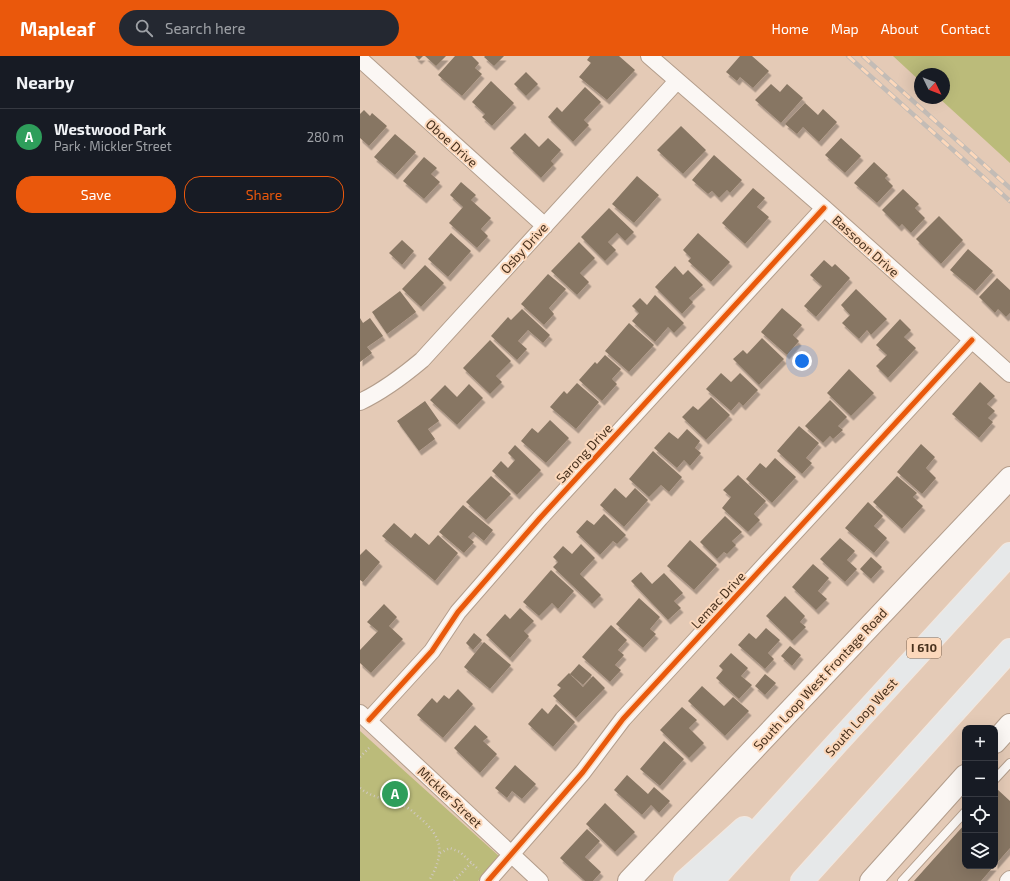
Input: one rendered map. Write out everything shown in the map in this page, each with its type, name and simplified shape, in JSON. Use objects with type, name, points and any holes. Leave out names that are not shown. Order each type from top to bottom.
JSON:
[{"type":"highway","name":"South Loop West","points":[[712,881],[1010,554]]},
{"type":"highway","points":[[802,881],[1010,650]]},
{"type":"highway","points":[[685,881],[838,742]]},
{"type":"highway","points":[[817,881],[888,787]]},
{"type":"main road","name":"South Loop West Frontage Road","points":[[629,881],[1010,478]]},
{"type":"main road","points":[[998,739],[1010,725]]},
{"type":"main road","points":[[871,881],[962,779]]},
{"type":"street","name":"Bassoon Drive","points":[[649,56],[824,208],[1010,374]]},
{"type":"street","name":"Oboe Drive","points":[[360,59],[545,226]]},
{"type":"street","name":"Osby Drive","points":[[360,402],[397,381],[422,360],[677,81]]},
{"type":"street","name":"Sarong Drive","points":[[364,717],[432,651],[458,612],[540,518],[824,208]]},
{"type":"street","name":"Lemac Drive","points":[[489,880],[583,772],[623,719],[972,340]]},
{"type":"street","name":"Mickler Street","points":[[364,717],[540,881]]},
{"type":"lane","points":[[998,776],[1010,762]]},
{"type":"lane","points":[[902,881],[962,815]]},
{"type":"path","points":[[360,757],[369,748]]},
{"type":"path","points":[[360,788],[366,793],[406,807],[431,827],[439,841],[440,853],[434,873],[429,881]]},
{"type":"path","points":[[440,853],[450,848],[460,852],[489,880]]},
{"type":"path","points":[[454,881],[471,862]]},
{"type":"shaded area","points":[[893,56],[1010,56],[1010,163],[946,104],[950,104],[950,68],[914,68],[914,75]]},
{"type":"shaded area","points":[[360,731],[500,857],[478,881],[360,881]]},
{"type":"building","points":[[415,56],[423,56],[419,60]]},
{"type":"building","points":[[425,56],[446,56],[436,66]]},
{"type":"building","points":[[455,56],[472,56],[479,63],[475,68],[482,74],[462,96],[438,75]]},
{"type":"building","points":[[504,56],[494,66],[484,57]]},
{"type":"building","points":[[590,56],[619,56],[635,70],[607,100],[579,77],[591,63],[587,60]]},
{"type":"building","points":[[740,56],[752,56],[769,71],[753,88],[740,77],[737,81],[726,72]]},
{"type":"building","points":[[526,72],[538,84],[526,96],[514,84]]},
{"type":"building","points":[[491,81],[514,103],[492,126],[482,117],[485,114],[472,102]]},
{"type":"building","points":[[771,84],[780,92],[787,84],[803,98],[781,123],[755,100]]},
{"type":"building","points":[[585,87],[601,102],[584,120],[589,125],[573,142],[548,117],[557,107],[562,112]]},
{"type":"building","points":[[805,103],[818,115],[823,109],[837,122],[819,142],[803,127],[797,134],[785,124]]},
{"type":"building","points":[[364,110],[370,116],[372,113],[387,126],[369,146],[360,138],[360,114]]},
{"type":"building","points":[[681,126],[706,150],[683,174],[657,150]]},
{"type":"building","points":[[525,133],[539,147],[548,138],[561,150],[551,161],[554,164],[541,178],[510,148]]},
{"type":"building","points":[[395,134],[416,152],[395,175],[374,157]]},
{"type":"building","points":[[841,138],[861,156],[845,173],[825,155]]},
{"type":"building","points":[[714,155],[742,180],[730,193],[727,190],[719,198],[712,191],[708,194],[692,180]]},
{"type":"building","points":[[424,157],[437,168],[431,174],[440,182],[424,199],[403,181]]},
{"type":"building","points":[[874,162],[888,175],[885,178],[893,186],[877,203],[854,183]]},
{"type":"building","points":[[637,176],[659,195],[634,223],[612,204]]},
{"type":"building","points":[[461,182],[476,195],[471,200],[491,218],[481,229],[488,236],[477,248],[449,223],[463,207],[450,195]]},
{"type":"building","points":[[753,188],[765,198],[757,207],[769,217],[745,244],[722,223]]},
{"type":"building","points":[[903,189],[919,204],[915,208],[925,218],[911,233],[902,224],[899,227],[882,210]]},
{"type":"building","points":[[609,208],[634,232],[625,241],[617,233],[608,242],[616,250],[605,261],[581,237]]},
{"type":"building","points":[[939,216],[963,240],[941,264],[916,239]]},
{"type":"building","points":[[451,233],[471,251],[448,277],[428,259]]},
{"type":"building","points":[[698,233],[730,262],[711,282],[688,261],[691,258],[683,250]]},
{"type":"building","points":[[402,240],[414,251],[402,265],[389,253]]},
{"type":"building","points":[[579,242],[595,258],[580,273],[589,282],[577,295],[551,271]]},
{"type":"building","points":[[968,249],[993,271],[975,291],[950,270]]},
{"type":"building","points":[[824,260],[832,267],[835,264],[850,278],[816,317],[804,306],[822,286],[810,275]]},
{"type":"building","points":[[425,265],[444,283],[421,307],[402,289]]},
{"type":"building","points":[[675,266],[683,275],[688,270],[703,285],[689,298],[693,302],[682,314],[655,287]]},
{"type":"building","points":[[548,274],[566,289],[549,308],[554,314],[544,325],[521,304]]},
{"type":"building","points":[[997,278],[1010,290],[1010,313],[1006,317],[998,309],[995,313],[979,297]]},
{"type":"building","points":[[856,289],[887,319],[871,335],[867,330],[859,339],[842,323],[850,315],[841,305]]},
{"type":"building","points":[[400,291],[416,312],[387,334],[372,312]]},
{"type":"building","points":[[655,295],[684,323],[674,333],[668,327],[655,342],[632,321],[639,313],[632,306],[640,298],[647,305]]},
{"type":"building","points":[[782,308],[802,325],[793,335],[799,341],[787,355],[761,332]]},
{"type":"building","points":[[522,309],[550,335],[543,343],[528,330],[518,341],[527,349],[517,360],[491,336],[508,317],[511,320]]},
{"type":"building","points":[[360,318],[363,323],[370,318],[383,336],[367,347],[372,353],[360,362]]},
{"type":"building","points":[[900,319],[911,330],[904,337],[916,348],[888,378],[876,366],[887,355],[876,345]]},
{"type":"building","points":[[629,323],[654,345],[629,372],[605,351]]},
{"type":"building","points":[[762,338],[784,359],[759,385],[733,359],[743,350],[747,354]]},
{"type":"building","points":[[490,340],[511,361],[496,376],[502,382],[490,394],[463,368]]},
{"type":"building","points":[[605,355],[621,369],[612,379],[617,384],[602,401],[579,380],[595,362],[597,364]]},
{"type":"building","points":[[849,369],[874,393],[851,416],[827,393]]},
{"type":"building","points":[[721,373],[731,382],[740,373],[758,390],[743,406],[739,402],[731,411],[706,389]]},
{"type":"building","points":[[980,382],[995,396],[987,404],[995,411],[988,418],[993,422],[979,438],[952,414]]},
{"type":"building","points":[[577,383],[599,402],[576,429],[550,407],[564,391],[567,394]]},
{"type":"building","points":[[469,384],[483,398],[457,425],[430,400],[445,385],[457,397]]},
{"type":"building","points":[[711,397],[730,415],[706,440],[682,417],[693,406],[698,410]]},
{"type":"building","points":[[830,400],[847,417],[838,426],[843,430],[833,439],[830,436],[823,443],[805,426]]},
{"type":"building","points":[[425,401],[439,421],[428,429],[435,439],[419,451],[397,421]]},
{"type":"building","points":[[550,420],[569,438],[546,463],[521,441],[532,428],[538,433]]},
{"type":"building","points":[[799,426],[819,443],[806,458],[812,463],[802,474],[777,451]]},
{"type":"building","points":[[687,429],[700,441],[695,448],[701,453],[690,466],[684,460],[677,468],[654,448],[669,432],[678,439]]},
{"type":"building","points":[[921,444],[935,457],[926,468],[936,478],[922,494],[897,472]]},
{"type":"building","points":[[515,445],[541,470],[517,495],[492,471],[501,461],[508,468],[515,460],[508,453]]},
{"type":"building","points":[[653,451],[682,477],[669,492],[661,485],[649,497],[629,479]]},
{"type":"building","points":[[775,458],[796,477],[772,503],[746,479],[760,463],[766,468]]},
{"type":"building","points":[[738,475],[766,501],[754,514],[760,520],[748,532],[722,508],[731,497],[723,490]]},
{"type":"building","points":[[491,476],[511,494],[486,520],[466,502]]},
{"type":"building","points":[[897,476],[917,493],[913,497],[923,506],[902,529],[873,502]]},
{"type":"building","points":[[615,488],[626,498],[635,488],[648,500],[624,527],[600,505]]},
{"type":"building","points":[[868,502],[883,516],[874,526],[887,538],[874,553],[845,528]]},
{"type":"building","points":[[463,505],[493,530],[484,541],[473,532],[468,537],[474,542],[464,553],[439,532]]},
{"type":"building","points":[[604,514],[626,535],[617,544],[613,541],[600,555],[576,532],[587,520],[594,525]]},
{"type":"building","points":[[725,516],[742,532],[732,541],[736,545],[727,554],[724,552],[717,559],[700,542]]},
{"type":"building","points":[[394,523],[411,538],[415,533],[429,545],[438,535],[458,553],[435,581],[382,536]]},
{"type":"building","points":[[840,538],[855,551],[847,560],[857,569],[845,582],[820,559]]},
{"type":"building","points":[[690,540],[717,565],[694,590],[667,566]]},
{"type":"building","points":[[581,544],[595,558],[580,574],[601,595],[592,604],[553,567],[558,562],[553,557],[563,546],[572,554]]},
{"type":"building","points":[[366,549],[380,562],[363,582],[360,580],[360,555]]},
{"type":"building","points":[[871,557],[882,567],[871,579],[860,569]]},
{"type":"building","points":[[813,564],[829,578],[818,591],[827,599],[816,610],[792,587]]},
{"type":"building","points":[[551,570],[574,591],[558,609],[552,603],[539,616],[523,602]]},
{"type":"building","points":[[641,572],[652,584],[664,573],[683,593],[674,601],[681,608],[668,620],[631,581]]},
{"type":"building","points":[[785,596],[805,616],[800,622],[806,627],[792,641],[766,616]]},
{"type":"building","points":[[639,598],[660,617],[650,629],[656,634],[643,648],[616,624]]},
{"type":"building","points":[[384,604],[397,617],[389,626],[403,639],[371,673],[360,663],[360,650],[378,631],[367,622]]},
{"type":"building","points":[[520,608],[534,621],[524,631],[529,636],[510,658],[486,635],[505,614],[510,619]]},
{"type":"building","points":[[611,625],[627,640],[618,650],[624,655],[615,665],[621,670],[610,682],[582,657]]},
{"type":"building","points":[[766,628],[780,640],[768,653],[774,659],[765,669],[738,645],[749,633],[756,639]]},
{"type":"building","points":[[474,633],[482,640],[473,650],[466,643]]},
{"type":"building","points":[[484,642],[511,665],[490,689],[464,667]]},
{"type":"building","points":[[790,646],[801,655],[792,666],[781,656]]},
{"type":"building","points":[[731,653],[748,668],[741,676],[752,685],[739,699],[716,678],[723,670],[719,666]]},
{"type":"building","points":[[579,664],[592,675],[583,685],[570,674]]},
{"type":"building","points":[[569,673],[583,687],[593,676],[605,688],[576,718],[553,696],[561,688],[557,685]]},
{"type":"building","points":[[765,674],[776,683],[765,695],[755,686]]},
{"type":"building","points":[[702,686],[724,706],[733,697],[749,711],[725,736],[688,701]]},
{"type":"building","points":[[458,689],[473,704],[443,738],[417,715],[432,698],[437,703],[444,695],[449,699]]},
{"type":"building","points":[[556,704],[575,722],[553,747],[528,724],[542,708],[548,714]]},
{"type":"building","points":[[682,707],[697,720],[689,728],[704,743],[689,758],[660,730]]},
{"type":"building","points":[[475,725],[488,737],[483,741],[497,754],[480,773],[454,748]]},
{"type":"building","points":[[664,741],[684,759],[660,786],[640,769]]},
{"type":"building","points":[[515,765],[536,784],[522,799],[512,791],[507,798],[495,788]]},
{"type":"building","points":[[627,775],[648,794],[654,787],[670,801],[659,813],[651,805],[642,815],[614,790]]},
{"type":"building","points":[[998,790],[1010,801],[1010,848],[998,862]]},
{"type":"building","points":[[605,803],[635,832],[615,852],[586,824]]},
{"type":"building","points":[[962,827],[962,869],[991,869],[981,881],[914,881]]},
{"type":"building","points":[[587,829],[600,841],[585,857],[601,872],[593,881],[585,881],[560,858]]},
{"type":"railway","points":[[848,56],[1010,201]]},
{"type":"railway","points":[[863,56],[1010,188]]},
{"type":"cycle path","points":[[369,720],[432,651],[458,612],[540,518],[824,208]]},
{"type":"cycle path","points":[[488,881],[583,772],[623,719],[972,340]]},
{"type":"place","name":"Westwood Park","points":[[395,794]]}]
